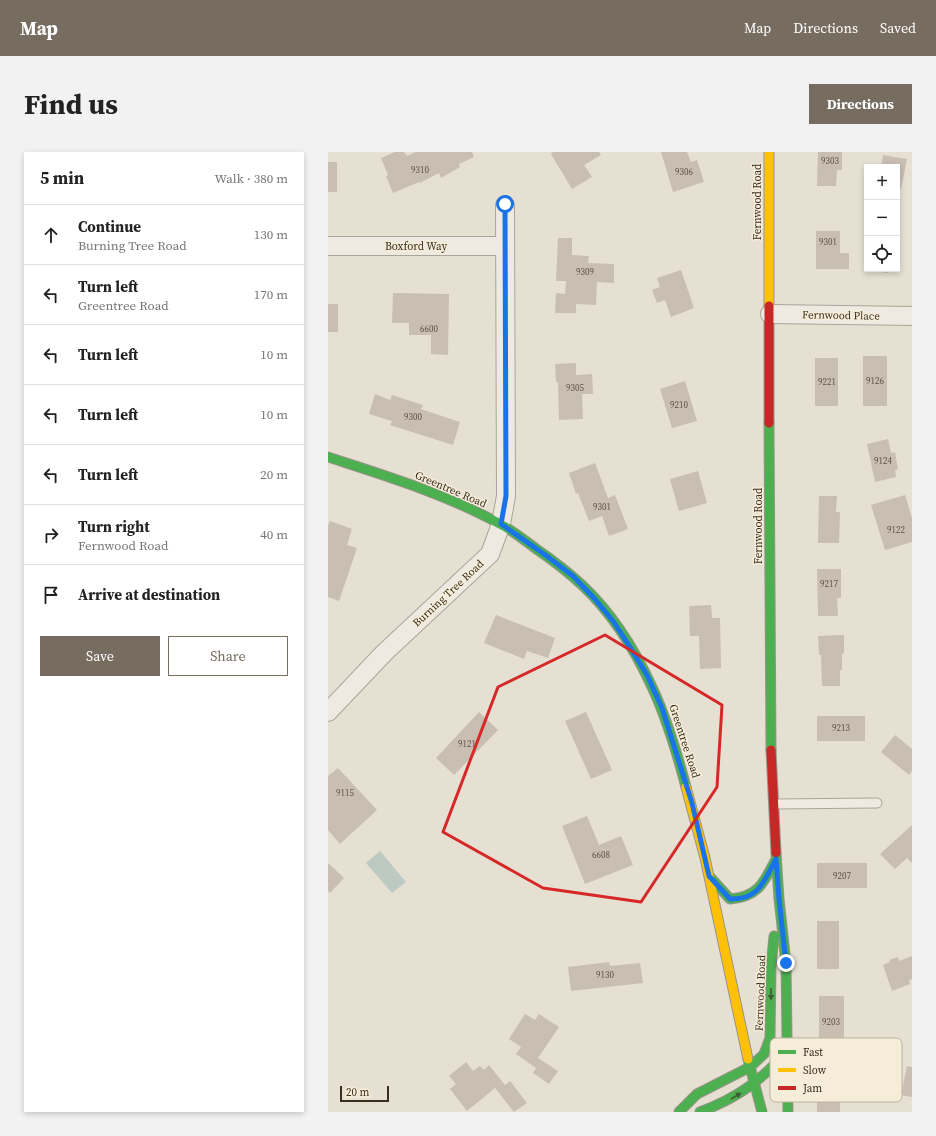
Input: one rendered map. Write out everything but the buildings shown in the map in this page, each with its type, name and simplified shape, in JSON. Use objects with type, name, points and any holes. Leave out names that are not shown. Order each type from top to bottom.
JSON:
[{"type":"main road","name":"Fernwood Road","points":[[769,152],[770,738],[776,859],[786,963],[787,1038]]},
{"type":"main road","name":"Greentree Road","points":[[328,457],[407,483],[454,501],[501,524],[573,576],[613,621],[647,675],[662,708],[692,803],[750,1067],[762,1112]]},
{"type":"main road","points":[[709,876],[730,899],[738,899],[753,895],[762,884],[776,859]]},
{"type":"main road","name":"Fernwood Road","points":[[679,1112],[697,1094],[750,1067],[764,1054],[770,1038],[771,967],[779,899]]},
{"type":"main road","points":[[700,1112],[732,1098],[754,1084],[770,1071]]},
{"type":"main road","name":"Fernwood Road","points":[[788,1102],[788,1112]]},
{"type":"street","name":"Burning Tree Road","points":[[328,712],[384,652],[490,554],[501,524],[506,496],[505,204]]},
{"type":"street","name":"Boxford Way","points":[[328,246],[505,246]]},
{"type":"street","name":"Fernwood Place","points":[[770,314],[912,316]]},
{"type":"lane","points":[[774,804],[877,803]]},
{"type":"highlighted area","points":[[605,635],[722,705],[717,787],[641,902],[543,888],[443,832],[498,687]]},
{"type":"shaded area","points":[[380,851],[406,882],[392,893],[366,863]]},
{"type":"traffic: fast","points":[[769,423],[771,750]]},
{"type":"traffic: fast","points":[[328,457],[416,486],[479,513],[518,535],[559,565],[582,585],[613,620],[638,659],[667,724],[686,787]]},
{"type":"traffic: fast","points":[[776,853],[786,963],[787,1038]]},
{"type":"traffic: fast","points":[[710,877],[730,899],[740,898],[754,892],[759,887],[768,875],[776,859]]},
{"type":"traffic: fast","points":[[679,1112],[697,1094],[750,1067],[764,1054],[770,1038],[771,967],[774,936]]},
{"type":"traffic: fast","points":[[748,1059],[762,1112]]},
{"type":"traffic: fast","points":[[700,1112],[726,1101],[748,1088],[770,1069]]},
{"type":"traffic: fast","points":[[788,1102],[788,1112]]},
{"type":"traffic: slow","points":[[769,152],[769,306]]},
{"type":"traffic: slow","points":[[686,787],[705,858],[748,1059]]},
{"type":"traffic: jam","points":[[769,306],[769,423]]},
{"type":"traffic: jam","points":[[771,750],[776,853]]},
{"type":"route","points":[[505,204],[506,496],[501,524],[573,576],[613,621],[647,675],[662,708],[692,803],[709,876],[730,899],[738,899],[753,895],[762,884],[776,859],[786,963]]}]
